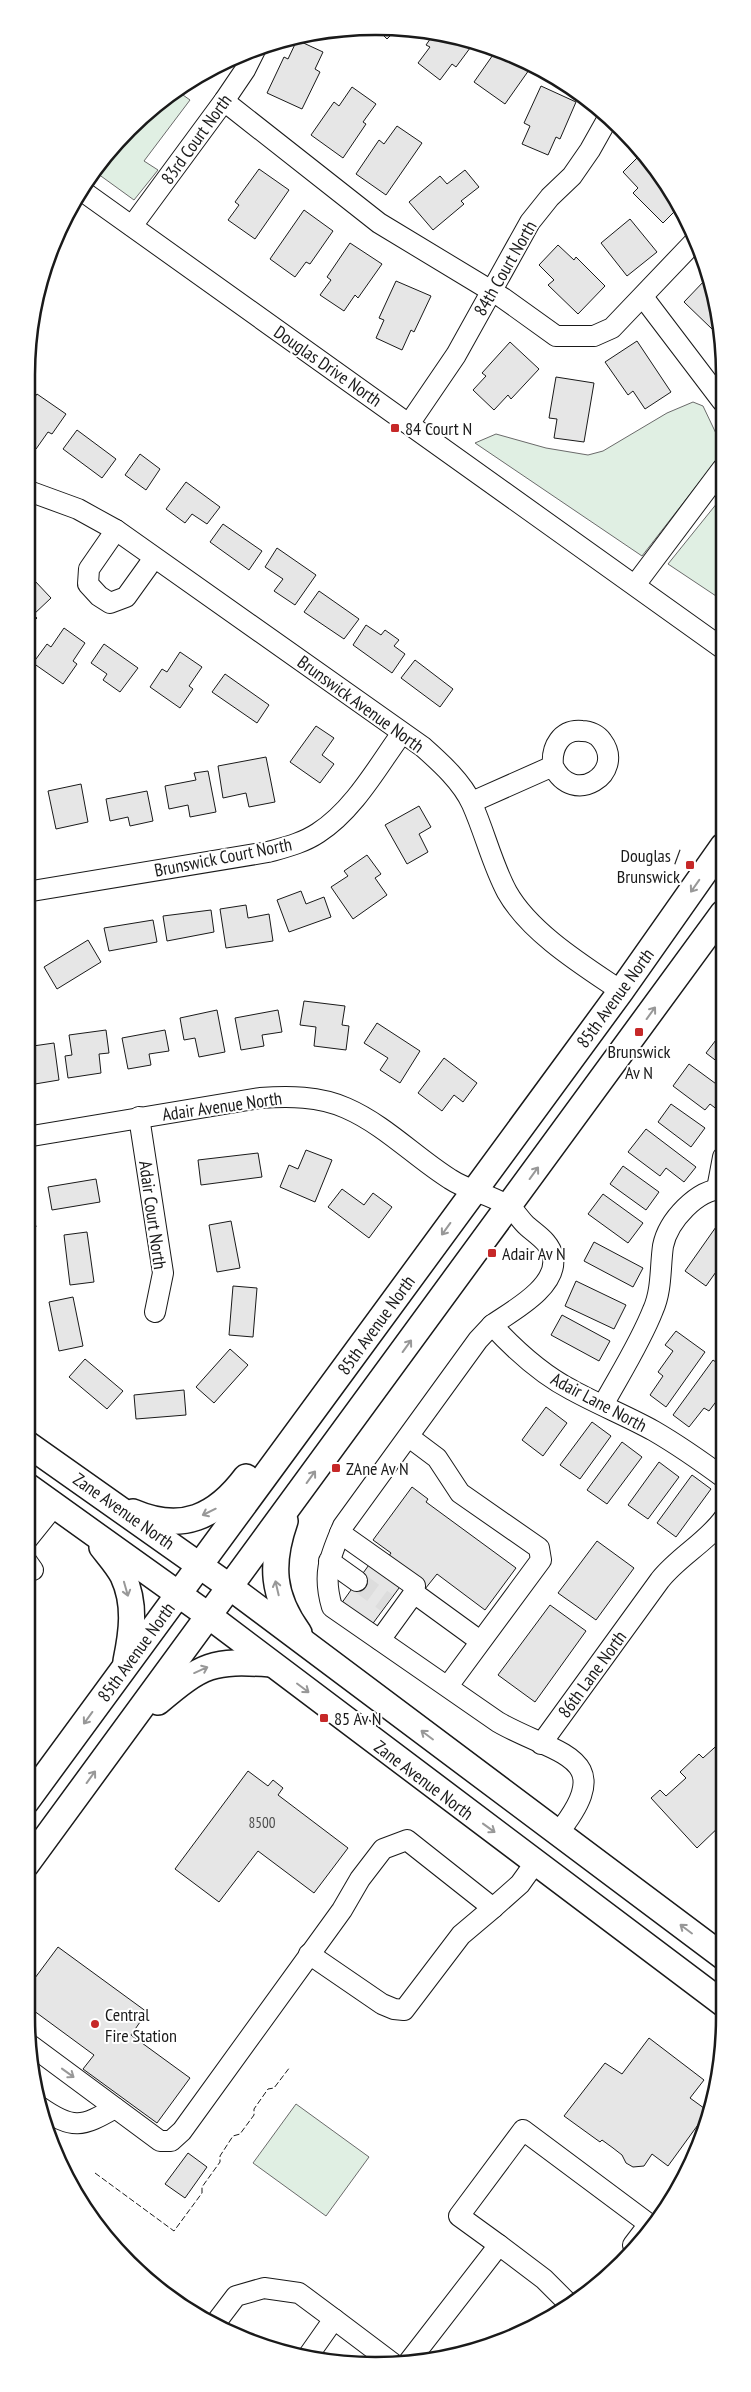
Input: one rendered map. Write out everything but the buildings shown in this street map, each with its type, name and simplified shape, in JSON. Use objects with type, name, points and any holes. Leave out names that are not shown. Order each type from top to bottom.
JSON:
[{"type":"main road","name":"85th Avenue North","points":[[35,1790],[621,991],[716,856]]},
{"type":"main road","points":[[35,1853],[510,1207],[716,923]]},
{"type":"main road","points":[[112,1502],[138,1514],[162,1520],[191,1519],[216,1509],[231,1496],[333,1360],[369,1334]]},
{"type":"main road","name":"Zane Avenue North","points":[[35,1449],[230,1587],[716,1951]]},
{"type":"main road","name":"Zane Avenue North","points":[[37,1500],[92,1532],[209,1616],[716,1998]]},
{"type":"main road","points":[[291,1504],[278,1541],[275,1580],[278,1594],[291,1622],[303,1638],[337,1666]]},
{"type":"main road","points":[[92,1532],[123,1576],[131,1607],[133,1628],[124,1669]]},
{"type":"main road","points":[[122,1734],[196,1672],[220,1664],[243,1662],[271,1664]]},
{"type":"street","name":"83rd Court North","points":[[132,226],[224,101],[251,59]]},
{"type":"street","points":[[224,101],[379,223],[490,291],[556,336],[594,336],[612,328],[690,246]]},
{"type":"street","name":"84th Court North","points":[[409,424],[456,354],[530,222],[550,197],[572,176],[605,124]]},
{"type":"street","name":"Douglas Drive North","points":[[87,194],[716,644]]},
{"type":"street","points":[[643,297],[716,393]]},
{"type":"street","points":[[635,585],[716,477]]},
{"type":"street","name":"Brunswick Avenue North","points":[[35,493],[78,509],[116,530],[402,733],[441,763],[472,802],[495,867],[508,894],[552,942],[621,991]]},
{"type":"street","points":[[116,530],[89,569],[88,584],[99,596],[110,603],[126,597],[154,558]]},
{"type":"street","name":"Brunswick Court North","points":[[35,891],[268,852],[294,845],[318,833],[339,816],[402,733]]},
{"type":"street","points":[[472,802],[553,766]]},
{"type":"street","name":"Adair Avenue North","points":[[35,1135],[260,1098],[290,1096],[319,1099],[353,1112],[374,1124],[451,1180],[510,1207]]},
{"type":"street","name":"Adair Court North","points":[[139,1118],[163,1273],[155,1312]]},
{"type":"street","points":[[603,1405],[655,1307],[663,1245],[668,1234],[693,1200],[716,1191]]},
{"type":"street","points":[[510,1207],[549,1246],[553,1258],[552,1270],[544,1284],[532,1297],[492,1325],[478,1340],[343,1526],[328,1561],[326,1574],[332,1607],[498,1722],[541,1744],[566,1754],[574,1760],[584,1777],[585,1788],[581,1800],[558,1833]]},
{"type":"street","name":"Adair Lane North","points":[[492,1325],[510,1344],[538,1368],[570,1390],[654,1431],[716,1472]]},
{"type":"street","points":[[409,1437],[437,1458],[460,1493],[539,1548],[540,1560],[448,1686]]},
{"type":"street","name":"86th Lane North","points":[[541,1744],[666,1573],[716,1529]]},
{"type":"street","points":[[340,1533],[415,1586],[414,1593],[394,1608],[380,1640]]},
{"type":"street","points":[[328,1561],[357,1581]]},
{"type":"street","points":[[414,1593],[480,1641]]},
{"type":"street","points":[[37,2050],[160,2141],[171,2141],[182,2131],[383,1849],[407,1840],[493,1908]]},
{"type":"street","points":[[309,1954],[382,2004],[394,2009],[404,2010],[462,1935],[520,1884],[535,1862]]},
{"type":"street","points":[[49,2112],[65,2122],[88,2123],[115,2108]]},
{"type":"street","points":[[565,2300],[544,2279],[459,2216],[523,2130],[647,2223]]},
{"type":"street","points":[[414,2355],[499,2245]]},
{"type":"street","points":[[219,2319],[236,2296],[264,2288],[299,2292],[384,2357]]},
{"type":"street","points":[[312,2351],[334,2319]]},
{"type":"green space","points":[[182,95],[190,100],[144,161],[158,170],[134,200],[100,175],[119,151],[151,119]]},
{"type":"green space","points":[[693,402],[703,406],[716,433],[716,461],[642,556],[475,443],[496,434],[546,448],[588,455],[603,451],[667,413]]},
{"type":"green space","points":[[716,504],[716,596],[668,564]]},
{"type":"green space","points":[[296,2104],[369,2157],[326,2216],[253,2163]]},
{"type":"tunnel","points":[[357,1581],[387,1603]]},
{"type":"fence","points":[[95,2173],[174,2231],[202,2193],[202,2187],[220,2162],[220,2156],[233,2136],[240,2134],[254,2115],[254,2109],[268,2089],[274,2088],[290,2067]]},
{"type":"place","name":"84 Court N","points":[[395,428]]},
{"type":"place","name":"Douglas / Brunswick","points":[[690,865]]},
{"type":"place","name":"Brunswick Av N","points":[[639,1032]]},
{"type":"place","name":"Adair Av N","points":[[492,1253]]},
{"type":"place","name":"ZAne Av N","points":[[336,1468]]},
{"type":"place","name":"85 Av N","points":[[324,1718]]},
{"type":"place","name":"Central Fire Station","points":[[95,2024]]}]
